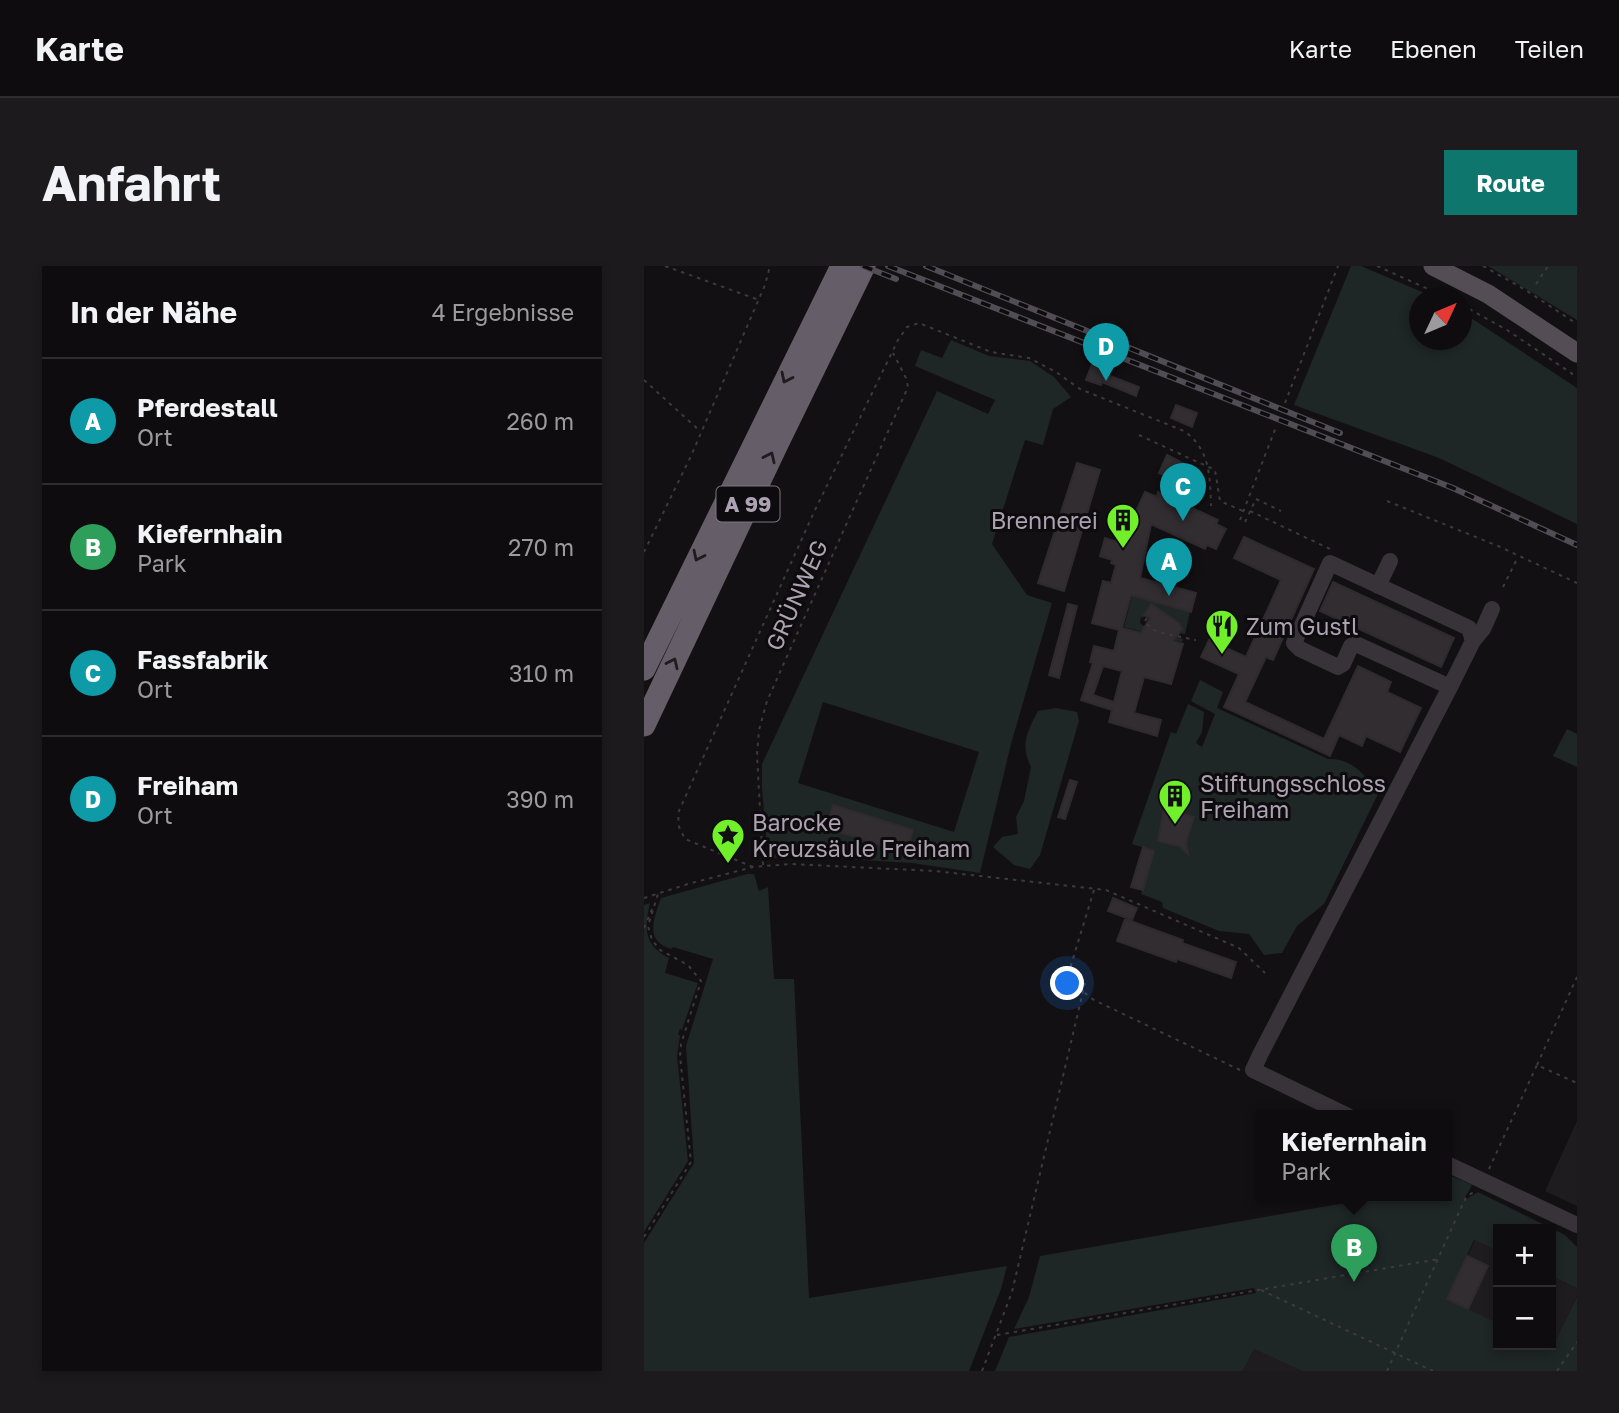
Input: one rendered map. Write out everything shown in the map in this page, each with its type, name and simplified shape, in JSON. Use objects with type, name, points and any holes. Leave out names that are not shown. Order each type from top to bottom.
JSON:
[{"type":"highway","points":[[816,317],[828,266]]},
{"type":"highway","name":"A 99","points":[[644,669],[842,266]]},
{"type":"highway","name":"A 99","points":[[644,724],[864,266]]},
{"type":"main road","points":[[1433,266],[1488,295],[1577,352]]},
{"type":"street","points":[[1378,586],[1390,561]]},
{"type":"street","points":[[1450,687],[1356,645],[1351,646],[1338,667],[1300,649],[1294,643],[1330,564],[1469,628],[1473,640]]},
{"type":"street","points":[[1335,1110],[1251,1072],[1473,640],[1483,629],[1492,609]]},
{"type":"street","points":[[1452,1166],[1577,1225]]},
{"type":"path","points":[[665,266],[759,300]]},
{"type":"path","points":[[644,552],[702,433],[759,300],[770,266]]},
{"type":"path","points":[[1285,403],[1338,266]]},
{"type":"path","points":[[1377,266],[1424,287]]},
{"type":"path","points":[[1483,266],[1577,324]]},
{"type":"path","points":[[1536,284],[1548,266]]},
{"type":"path","points":[[1472,310],[1577,377]]},
{"type":"path","points":[[754,867],[685,839],[679,827],[678,813],[814,512],[892,352],[907,327],[919,323],[990,352],[1029,358],[1080,389],[1184,431],[1202,447],[1211,506]]},
{"type":"path","name":"GRÜNWEG","points":[[763,866],[757,755],[759,730],[776,678],[908,387],[892,352]]},
{"type":"path","points":[[644,380],[702,433]]},
{"type":"path","points":[[1240,520],[1276,427]]},
{"type":"path","points":[[1139,435],[1215,470],[1220,501],[1243,512]]},
{"type":"path","points":[[1245,522],[1256,499],[1281,511]]},
{"type":"path","points":[[1387,500],[1577,583]]},
{"type":"path","points":[[1503,587],[1519,556]]},
{"type":"path","points":[[1147,618],[1144,622],[1157,632],[1196,640]]},
{"type":"path","points":[[644,898],[754,867],[790,864],[935,871],[1106,890],[1239,948],[1265,973]]},
{"type":"path","points":[[1095,889],[1071,965],[1072,977],[1082,991],[1094,1000],[1251,1072]]},
{"type":"path","points":[[644,928],[658,893]]},
{"type":"path","points":[[644,1237],[691,1162],[680,1056],[681,1044],[701,981],[688,965],[660,950],[652,940],[648,926],[658,893]]},
{"type":"path","points":[[1387,1371],[1466,1197],[1483,1181],[1577,977]]},
{"type":"path","points":[[982,1371],[1012,1292],[1085,983]]},
{"type":"path","points":[[1537,1065],[1577,1083]]},
{"type":"path","points":[[997,1335],[1439,1259]]},
{"type":"path","points":[[1260,1290],[1433,1371]]},
{"type":"path","points":[[1558,1371],[1577,1342]]},
{"type":"shaded area","points":[[1351,266],[1361,266],[1410,287],[1409,350],[1472,350],[1472,319],[1577,388],[1577,524],[1439,458],[1294,405]]},
{"type":"shaded area","points":[[1488,266],[1577,266],[1577,320]]},
{"type":"shaded area","points":[[951,340],[989,356],[1030,361],[1054,377],[1071,397],[1053,409],[1043,445],[1025,440],[992,544],[1027,595],[1052,603],[1011,744],[980,873],[912,863],[792,856],[768,859],[762,764],[937,391],[988,414],[995,400],[915,366],[921,350],[942,358]],"holes":[[[823,702],[979,752],[954,832],[798,783]],[[833,806],[913,830],[906,852]]]},
{"type":"shaded area","points":[[1133,592],[1141,594],[1140,598],[1190,612],[1185,634],[1178,633],[1182,628],[1181,624],[1149,606],[1143,618],[1141,617],[1140,623],[1150,631],[1183,639],[1182,642],[1124,627]]},
{"type":"shaded area","points":[[1200,680],[1223,692],[1217,708],[1328,759],[1337,759],[1352,765],[1378,794],[1324,904],[1297,926],[1282,953],[1264,955],[1249,934],[1219,931],[1163,908],[1162,902],[1141,894],[1154,851],[1132,844],[1171,732],[1176,734],[1188,704],[1204,712],[1202,732],[1196,743],[1202,747],[1215,714],[1191,701]]},
{"type":"shaded area","points":[[1056,708],[1077,712],[1079,721],[1040,855],[1030,869],[1014,865],[993,847],[1002,837],[1018,834],[1016,817],[1024,801],[1031,767],[1025,745],[1028,732],[1038,711]]},
{"type":"shaded area","points":[[1567,729],[1577,734],[1577,767],[1553,756]]},
{"type":"shaded area","points":[[754,874],[759,891],[768,887],[774,979],[794,979],[809,1298],[1007,1266],[1001,1289],[969,1371],[644,1371],[644,1243],[694,1163],[686,1046],[713,959],[663,945],[654,935],[654,921],[661,898]]},
{"type":"shaded area","points":[[650,903],[648,935],[655,948],[669,958],[665,973],[698,983],[682,1030],[680,1029],[678,1034],[677,1056],[688,1161],[644,1232],[644,905]]},
{"type":"shaded area","points":[[1577,1121],[1577,1206],[1545,1191]]},
{"type":"shaded area","points":[[1452,1176],[1472,1185],[1463,1201],[1478,1192],[1543,1224],[1493,1224],[1493,1249],[1474,1240],[1447,1299],[1493,1321],[1493,1350],[1556,1350],[1556,1340],[1577,1297],[1577,1371],[1302,1371],[1254,1349],[1243,1371],[995,1371],[1009,1337],[1256,1293],[1254,1288],[1014,1329],[1029,1297],[1040,1256],[1357,1201],[1452,1201]]},
{"type":"shaded area","points":[[1556,1231],[1577,1247],[1577,1288],[1556,1278]]},
{"type":"shaded area","points":[[1475,1240],[1493,1249],[1493,1321],[1447,1299]]},
{"type":"shaded area","points":[[1556,1278],[1577,1288],[1577,1296],[1556,1342]]},
{"type":"shaded area","points":[[1254,1349],[1303,1371],[1243,1371]]},
{"type":"building","points":[[1092,364],[1106,370],[1105,374],[1139,387],[1136,396],[1102,382],[1101,385],[1086,380]]},
{"type":"building","points":[[1176,405],[1197,413],[1192,427],[1171,418]]},
{"type":"building","points":[[1167,455],[1192,468],[1183,485],[1159,473]]},
{"type":"building","points":[[1077,463],[1100,470],[1064,591],[1038,583]]},
{"type":"building","points":[[1145,492],[1157,497],[1158,492],[1218,520],[1216,524],[1226,529],[1216,549],[1207,545],[1205,549],[1151,524],[1140,578],[1196,593],[1191,612],[1131,595],[1122,628],[1141,633],[1150,618],[1144,615],[1151,604],[1180,624],[1182,629],[1173,641],[1183,644],[1171,684],[1144,677],[1134,713],[1161,720],[1157,736],[1109,722],[1112,710],[1081,700],[1093,663],[1090,662],[1094,646],[1114,651],[1119,630],[1092,623],[1103,581],[1111,583],[1116,565],[1111,563],[1112,560],[1100,556],[1105,538],[1117,542],[1118,538],[1123,539],[1128,521],[1131,522]],"holes":[[[1103,666],[1122,671],[1114,702],[1093,695]]]},
{"type":"building","points":[[1244,537],[1314,569],[1273,660],[1266,657],[1245,702],[1324,739],[1358,666],[1391,682],[1387,692],[1421,708],[1400,752],[1366,736],[1362,746],[1339,735],[1330,756],[1224,707],[1239,674],[1201,657],[1209,640],[1246,657],[1281,580],[1234,558]]},
{"type":"building","points":[[1333,582],[1454,638],[1441,667],[1320,611]]},
{"type":"building","points":[[1068,604],[1077,606],[1059,678],[1049,675]]},
{"type":"building","points":[[1070,780],[1077,782],[1065,819],[1058,817]]},
{"type":"building","points":[[833,805],[913,830],[906,853],[826,828]]},
{"type":"building","name":"Stiftungsschloss Freiham","points":[[1164,808],[1194,817],[1186,843],[1188,854],[1179,846],[1158,841]]},
{"type":"building","points":[[1143,847],[1154,851],[1143,890],[1131,887]]},
{"type":"building","points":[[1113,898],[1137,908],[1132,920],[1108,911]]},
{"type":"building","points":[[1125,919],[1236,962],[1231,978],[1117,941]]},
{"type":"building","points":[[1467,1256],[1488,1266],[1468,1309],[1447,1299]]},
{"type":"railway","points":[[863,266],[896,279]]},
{"type":"railway","points":[[888,266],[1453,488],[1577,545]]},
{"type":"railway","points":[[926,266],[1340,433]]},
{"type":"place","name":"Freiham","points":[[1106,381]]},
{"type":"place","name":"Fassfabrik","points":[[1183,521]]},
{"type":"place","name":"Brennerei","points":[[1123,550]]},
{"type":"place","name":"Pferdestall","points":[[1169,596]]},
{"type":"place","name":"Zum Gustl","points":[[1222,656]]},
{"type":"place","name":"Stiftungsschloss Freiham","points":[[1175,826]]},
{"type":"place","name":"Barocke Kreuzsäule Freiham","points":[[728,865]]},
{"type":"place","name":"Kiefernhain","points":[[1354,1282]]}]
